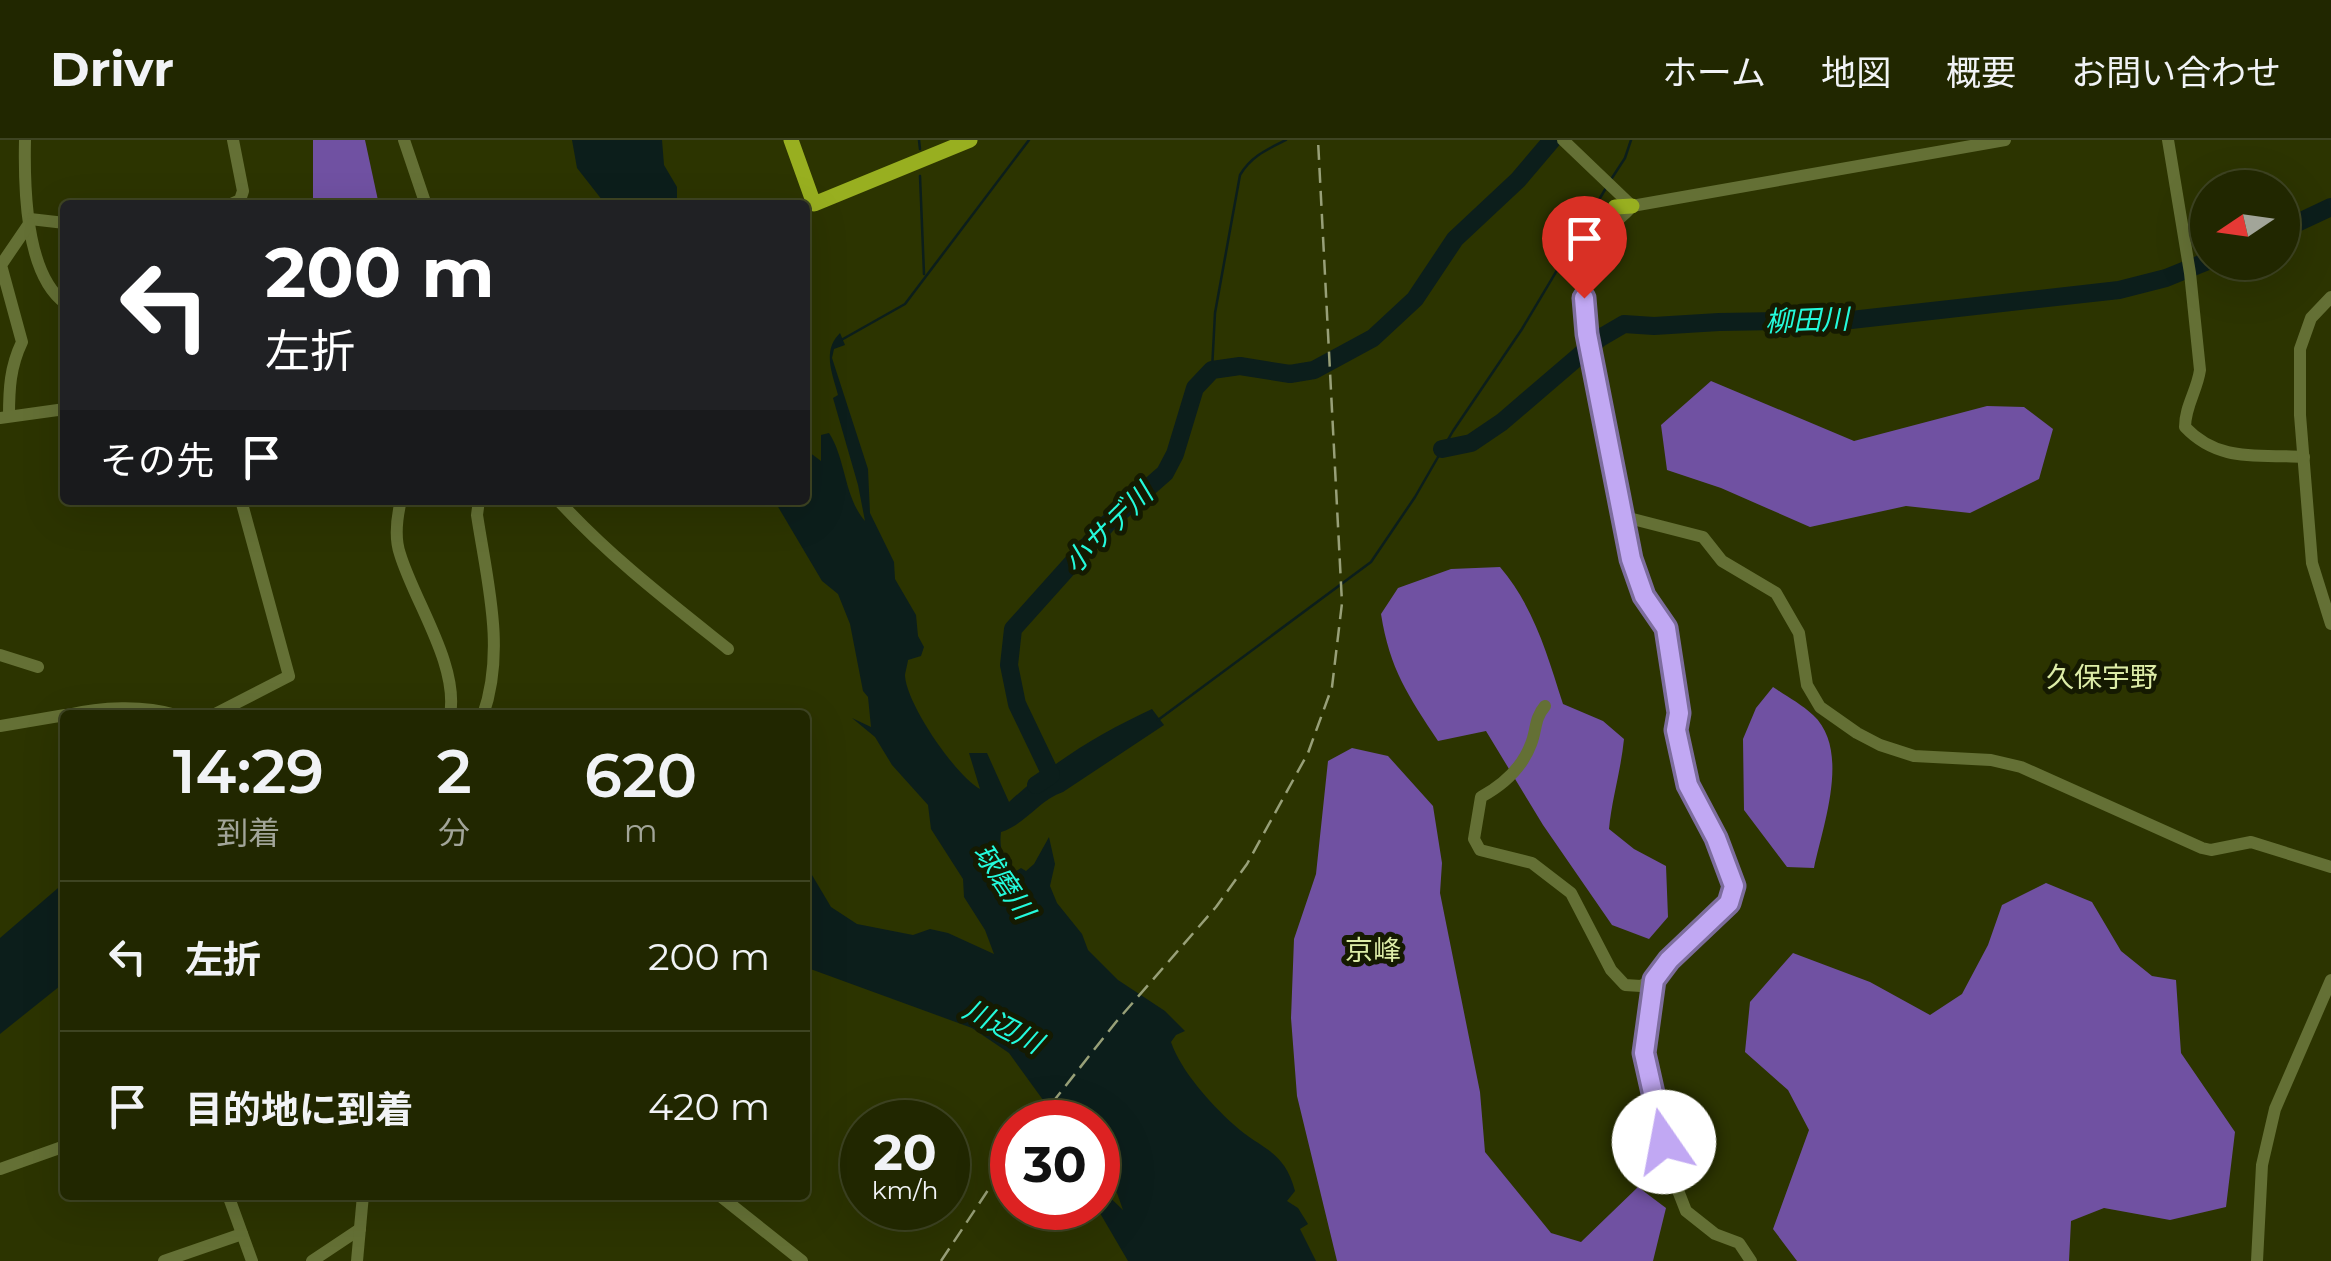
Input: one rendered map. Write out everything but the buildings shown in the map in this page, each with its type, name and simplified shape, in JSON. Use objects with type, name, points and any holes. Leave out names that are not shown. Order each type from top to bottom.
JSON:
[{"type":"main road","points":[[792,140],[808,200]]},
{"type":"main road","points":[[810,205],[970,140]]},
{"type":"street","points":[[25,140],[24,171],[40,270],[60,298]]},
{"type":"street","points":[[234,140],[243,191],[240,200]]},
{"type":"street","points":[[404,140],[424,200]]},
{"type":"street","points":[[1563,140],[1624,206]]},
{"type":"street","points":[[1545,706],[1535,720],[1531,744],[1510,778],[1482,797],[1474,839],[1480,850],[1532,863],[1571,893],[1610,970],[1625,985],[1641,986],[1654,980],[1669,960],[1729,903],[1734,886],[1716,838],[1688,785],[1676,730],[1679,713],[1666,628],[1644,596],[1622,516],[1587,334],[1584,298],[1588,266],[1600,235],[1624,206],[2005,140]]},
{"type":"street","points":[[2168,140],[2199,348],[2198,384],[2185,410],[2185,428],[2215,451],[2304,456]]},
{"type":"street","points":[[30,221],[60,222]]},
{"type":"street","points":[[30,221],[2,265],[2,285],[22,342],[13,360],[4,417],[60,410]]},
{"type":"street","points":[[2331,296],[2311,318],[2300,350],[2300,415],[2312,563],[2331,624]]},
{"type":"street","points":[[224,710],[289,676],[242,505]]},
{"type":"street","points":[[400,505],[398,550],[450,682],[450,710]]},
{"type":"street","points":[[478,505],[495,647],[493,682],[485,710]]},
{"type":"street","points":[[563,505],[598,541],[728,649]]},
{"type":"street","points":[[1622,516],[1703,537],[1722,562],[1776,593],[1799,632],[1807,685],[1820,706],[1880,745],[1914,756],[1990,760],[2020,767],[2202,848],[2211,850],[2251,842],[2331,867]]},
{"type":"street","points":[[0,656],[38,667]]},
{"type":"street","points":[[119,710],[160,710]]},
{"type":"street","points":[[0,726],[60,716]]},
{"type":"street","points":[[1654,980],[1644,1053],[1676,1190],[1686,1212],[1715,1234],[1739,1243],[1750,1261]]},
{"type":"street","points":[[2257,1261],[2262,1165],[2274,1109],[2331,980]]},
{"type":"street","points":[[0,1168],[60,1148]]},
{"type":"street","points":[[230,1200],[252,1261]]},
{"type":"street","points":[[357,1261],[363,1200]]},
{"type":"street","points":[[725,1200],[802,1261]]},
{"type":"street","points":[[312,1261],[360,1229]]},
{"type":"street","points":[[164,1261],[242,1234]]},
{"type":"shaded area","points":[[313,140],[365,140],[378,200],[313,200]]},
{"type":"shaded area","points":[[1711,381],[1854,441],[1987,406],[2024,407],[2053,429],[2039,479],[1970,513],[1906,506],[1810,527],[1721,488],[1667,470],[1661,425]]},
{"type":"shaded area","points":[[1500,567],[1531,615],[1563,704],[1603,721],[1624,739],[1609,829],[1634,849],[1666,866],[1668,917],[1649,939],[1612,925],[1543,825],[1486,731],[1438,741],[1395,667],[1381,614],[1398,588],[1451,569]]},
{"type":"shaded area","points":[[1773,687],[1813,715],[1830,748],[1831,788],[1814,868],[1787,867],[1744,810],[1743,739],[1756,708]]},
{"type":"shaded area","points":[[1352,748],[1388,756],[1433,806],[1442,863],[1440,893],[1480,1092],[1485,1152],[1551,1233],[1581,1242],[1638,1187],[1666,1208],[1653,1261],[1337,1261],[1297,1096],[1291,1018],[1294,939],[1316,874],[1328,761]]},
{"type":"shaded area","points":[[2046,883],[2092,902],[2121,951],[2152,976],[2176,980],[2181,1053],[2235,1132],[2226,1207],[2170,1220],[2104,1208],[2071,1221],[2069,1261],[1797,1261],[1773,1229],[1809,1130],[1788,1090],[1745,1052],[1750,1002],[1793,953],[1870,982],[1930,1015],[1962,994],[1988,945],[2002,905]]},
{"type":"water","points":[[572,140],[662,140],[664,165],[677,187],[677,200],[602,200],[577,168]]},
{"type":"water","points":[[840,333],[845,345],[834,349],[832,358],[868,469],[870,513],[894,562],[895,579],[916,615],[918,636],[924,647],[921,656],[908,660],[908,689],[923,721],[958,770],[980,789],[969,753],[987,753],[1009,802],[1059,762],[1133,718],[1152,709],[1164,725],[1001,832],[1002,854],[1013,873],[1021,868],[1026,871],[1049,837],[1055,864],[1050,886],[1057,903],[1082,934],[1088,950],[1118,980],[1165,1011],[1185,1031],[1171,1042],[1206,1096],[1243,1133],[1285,1166],[1295,1191],[1287,1201],[1298,1208],[1308,1224],[1300,1229],[1316,1261],[1128,1261],[1110,1230],[1120,1230],[1120,1207],[1123,1210],[1120,1100],[1043,1100],[1009,1053],[972,1028],[810,969],[810,874],[831,907],[857,924],[913,935],[930,929],[994,954],[985,930],[964,897],[963,879],[931,829],[928,805],[892,765],[875,737],[852,718],[871,727],[868,697],[863,691],[850,624],[838,594],[822,581],[777,505],[810,505],[810,453],[821,461],[821,435],[829,433],[853,501],[865,521],[833,398],[838,395],[831,370],[831,347]]},
{"type":"water","points":[[60,886],[60,986],[0,1034],[0,938]]},
{"type":"waterway","points":[[919,140],[920,149]]},
{"type":"waterway","points":[[843,339],[905,304],[1029,140]]},
{"type":"waterway","points":[[1212,370],[1215,313],[1240,175],[1255,158],[1286,140]]},
{"type":"waterway","name":"小サデ川","points":[[1036,785],[1051,775],[1017,704],[1009,665],[1013,629],[1108,523],[1165,473],[1175,454],[1195,388],[1212,370],[1240,366],[1290,374],[1314,370],[1373,338],[1415,299],[1455,239],[1518,180],[1552,140]]},
{"type":"waterway","points":[[1610,181],[1631,140]]},
{"type":"waterway","points":[[920,176],[924,274]]},
{"type":"waterway","points":[[1158,720],[1371,562],[1522,329],[1606,188]]},
{"type":"waterway","name":"柳田川","points":[[2300,222],[2331,207]]},
{"type":"waterway","name":"柳田川","points":[[1442,449],[1471,443],[1502,422],[1600,338],[1624,324],[1851,320],[2119,290],[2190,268]]},
{"type":"railway","points":[[1054,1100],[1216,907],[1247,864],[1308,753],[1332,687],[1342,603],[1318,140]]},
{"type":"railway","points":[[941,1261],[990,1187]]},
{"type":"district","name":"久保宇野","points":[[2102,677]]},
{"type":"district","name":"京峰","points":[[1373,950]]},
{"type":"route","points":[[1584,298],[1587,334],[1631,559],[1644,596],[1666,628],[1679,713],[1676,730],[1688,785],[1716,838],[1734,886],[1729,903],[1669,960],[1654,980],[1644,1053],[1664,1142]]},
{"type":"water label","name":"球磨川","points":[[1004,881]]},
{"type":"water label","name":"川辺川","points":[[1003,1026]]}]
